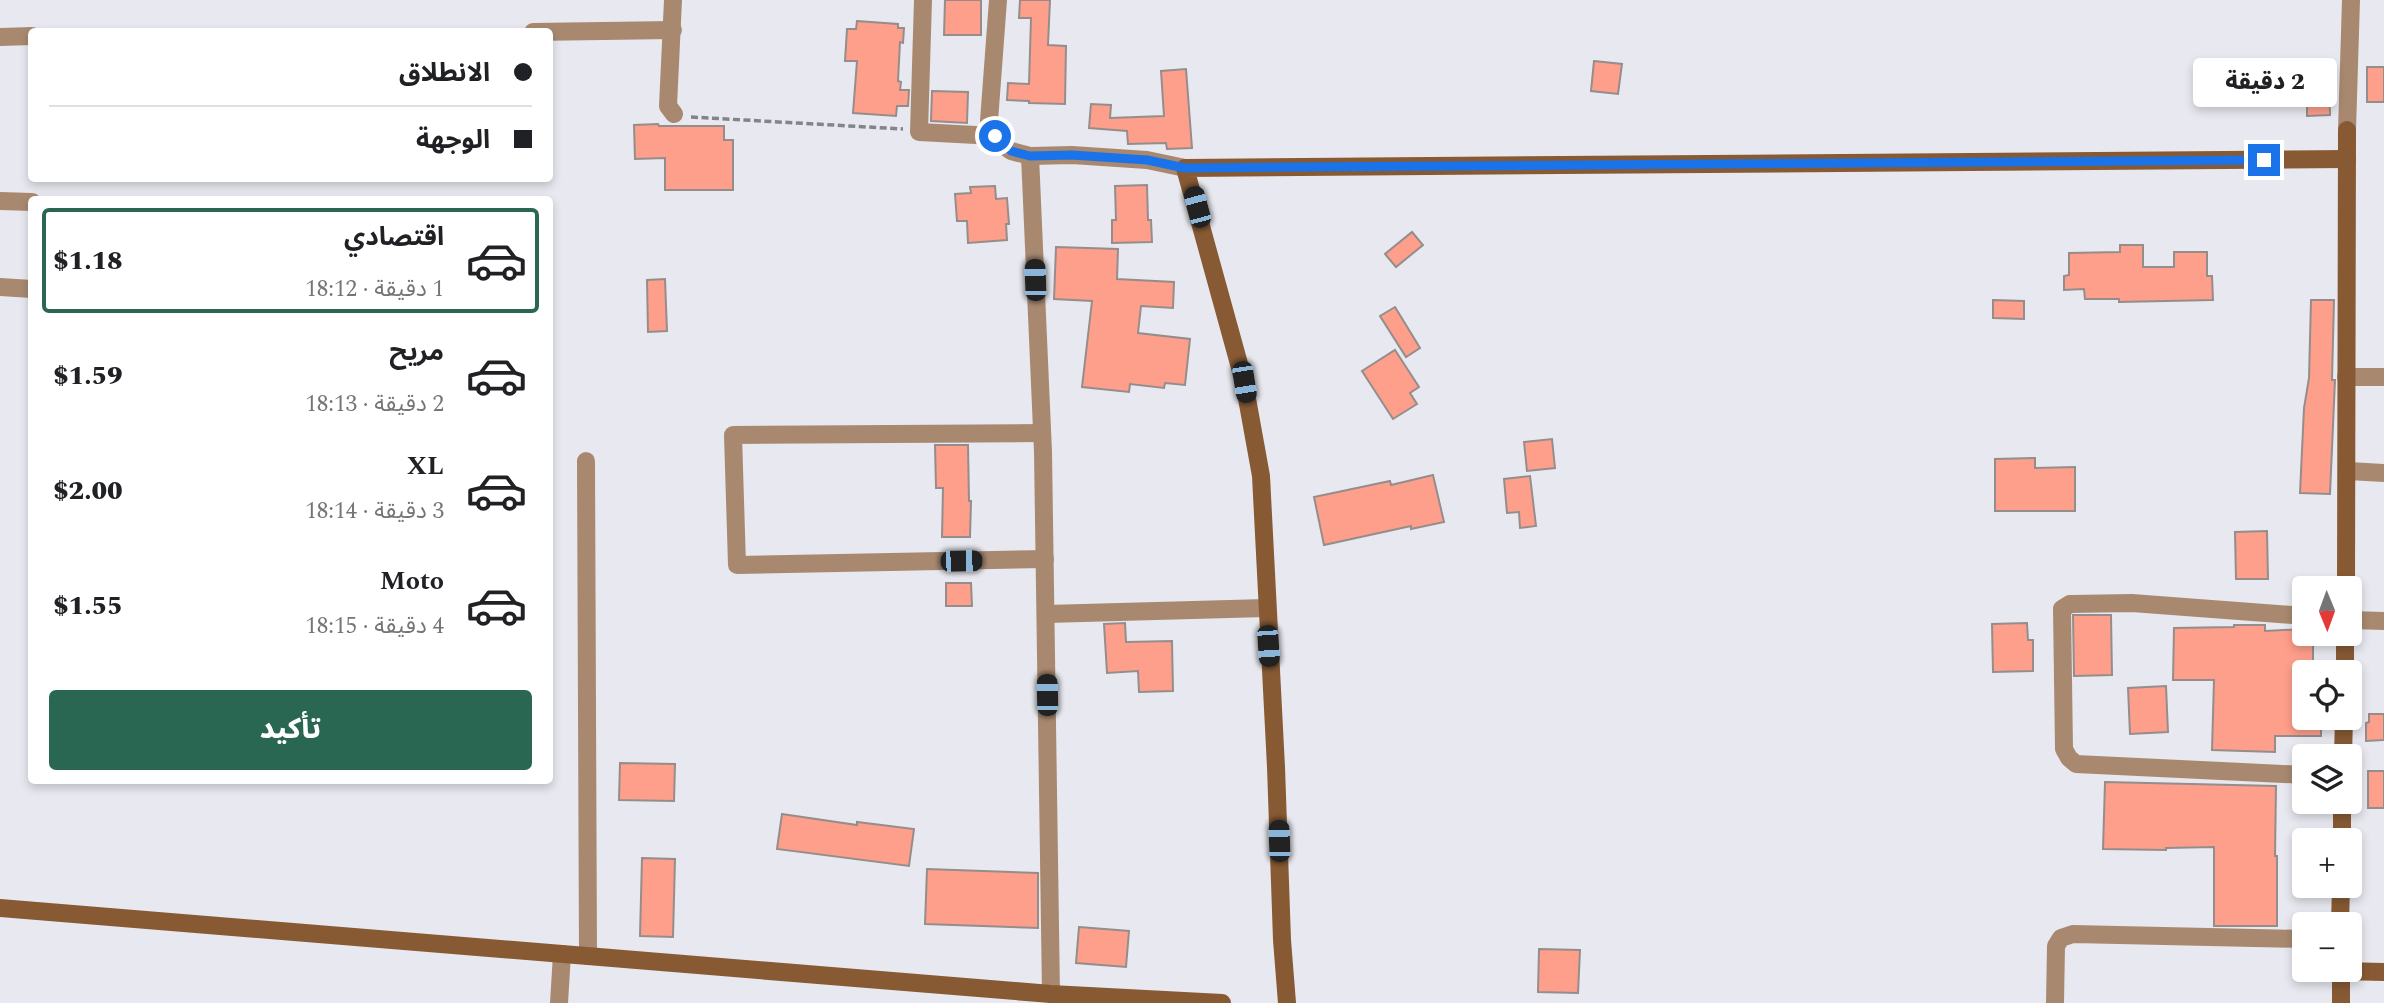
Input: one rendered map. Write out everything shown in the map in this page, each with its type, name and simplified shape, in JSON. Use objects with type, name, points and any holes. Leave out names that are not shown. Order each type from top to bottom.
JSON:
[{"type":"street","points":[[673,0],[668,106],[674,114]]},
{"type":"street","points":[[923,0],[919,132],[995,136]]},
{"type":"street","points":[[998,0],[989,121],[995,136],[1011,151],[1030,156],[1072,155],[1147,160],[1185,168],[2347,159]]},
{"type":"street","points":[[2346,576],[2347,130],[2351,0]]},
{"type":"street","points":[[553,32],[673,30]]},
{"type":"street","points":[[0,37],[28,36]]},
{"type":"street","points":[[1030,156],[1042,433],[1051,994]]},
{"type":"street","points":[[1185,168],[1244,382],[1261,476],[1287,1003]]},
{"type":"street","points":[[0,201],[28,202]]},
{"type":"street","points":[[0,286],[28,289]]},
{"type":"street","points":[[2346,377],[2384,377]]},
{"type":"street","points":[[1042,433],[733,435],[737,565],[1045,559]]},
{"type":"street","points":[[586,461],[589,956]]},
{"type":"street","points":[[2348,471],[2384,472]]},
{"type":"street","points":[[2292,615],[2132,603],[2070,604],[2063,609],[2064,749],[2069,758],[2077,764],[2292,774]]},
{"type":"street","points":[[1045,614],[1266,608]]},
{"type":"street","points":[[2362,620],[2384,621]]},
{"type":"street","points":[[0,908],[1051,994],[1222,1003]]},
{"type":"street","points":[[2055,1003],[2056,946],[2061,938],[2073,934],[2292,939]]},
{"type":"street","points":[[559,1003],[562,954]]},
{"type":"street","points":[[2362,971],[2384,972]]},
{"type":"street","points":[[2341,982],[2341,1003]]},
{"type":"path","points":[[674,114],[919,132]]},
{"type":"building","points":[[945,0],[981,0],[981,35],[944,35]]},
{"type":"building","points":[[1020,0],[1050,0],[1048,45],[1066,46],[1065,104],[1007,100],[1008,83],[1029,84],[1031,18],[1019,18]]},
{"type":"building","points":[[857,21],[898,24],[898,28],[904,28],[903,43],[900,42],[898,81],[901,82],[900,90],[909,90],[908,106],[897,106],[896,116],[853,113],[857,61],[845,61],[847,29],[856,29]]},
{"type":"building","points":[[1594,61],[1622,64],[1618,94],[1591,91]]},
{"type":"building","points":[[2367,67],[2384,67],[2384,102],[2367,102]]},
{"type":"building","points":[[1186,69],[1192,148],[1167,149],[1166,143],[1128,144],[1127,131],[1089,128],[1091,104],[1111,105],[1110,118],[1164,116],[1161,71]]},
{"type":"building","points":[[2329,80],[2330,115],[2307,116],[2307,81]]},
{"type":"building","points":[[932,91],[968,92],[967,123],[931,121]]},
{"type":"building","points":[[634,125],[724,126],[724,140],[733,140],[733,190],[665,190],[665,158],[635,159]]},
{"type":"building","points":[[1147,185],[1152,242],[1112,243],[1112,220],[1116,220],[1115,186]]},
{"type":"building","points":[[995,186],[996,199],[1007,198],[1007,240],[968,243],[967,221],[957,221],[955,194],[971,193],[970,187]]},
{"type":"building","points":[[1412,232],[1423,245],[1396,267],[1385,254]]},
{"type":"building","points":[[2120,245],[2143,245],[2143,267],[2174,267],[2174,252],[2207,252],[2207,276],[2212,276],[2213,300],[2119,302],[2119,299],[2085,299],[2084,289],[2064,290],[2064,276],[2069,275],[2069,253],[2120,252]]},
{"type":"building","points":[[1056,247],[1118,249],[1117,279],[1174,282],[1173,308],[1141,306],[1138,333],[1190,339],[1185,385],[1165,383],[1164,388],[1130,384],[1129,392],[1082,387],[1092,301],[1054,299]]},
{"type":"building","points":[[665,279],[667,331],[648,332],[647,280]]},
{"type":"building","points":[[1993,300],[2024,301],[2024,319],[1993,318]]},
{"type":"building","points":[[2311,300],[2334,300],[2332,380],[2335,380],[2330,494],[2300,493],[2304,408],[2309,378]]},
{"type":"building","points":[[1395,307],[1420,348],[1406,357],[1380,316]]},
{"type":"building","points":[[1395,350],[1419,387],[1410,393],[1417,404],[1393,419],[1362,371]]},
{"type":"building","points":[[1552,439],[1555,468],[1527,471],[1524,442]]},
{"type":"building","points":[[935,445],[968,445],[970,537],[942,537],[943,488],[936,488]]},
{"type":"building","points":[[2035,458],[2035,468],[2075,467],[2075,511],[1995,511],[1995,459]]},
{"type":"building","points":[[1433,475],[1444,522],[1411,529],[1411,526],[1324,545],[1314,497],[1390,481],[1391,485]]},
{"type":"building","points":[[1530,476],[1536,526],[1520,528],[1519,512],[1507,513],[1504,479]]},
{"type":"building","points":[[2267,531],[2268,579],[2236,579],[2235,532]]},
{"type":"building","points":[[946,583],[971,583],[972,606],[946,606]]},
{"type":"building","points":[[2073,615],[2111,615],[2112,675],[2074,676]]},
{"type":"building","points":[[1125,623],[1126,642],[1172,641],[1173,691],[1139,692],[1138,671],[1107,673],[1104,624]]},
{"type":"building","points":[[2027,623],[2028,640],[2033,640],[2033,671],[1993,672],[1992,624]]},
{"type":"building","points":[[2265,625],[2265,631],[2292,630],[2292,646],[2313,646],[2313,660],[2292,660],[2292,730],[2321,730],[2321,736],[2275,736],[2275,752],[2212,750],[2214,680],[2173,680],[2174,628]]},
{"type":"building","points":[[2166,686],[2168,732],[2130,734],[2128,688]]},
{"type":"building","points":[[2369,714],[2384,714],[2384,740],[2366,741]]},
{"type":"building","points":[[620,763],[675,764],[674,801],[619,800]]},
{"type":"building","points":[[2368,771],[2384,771],[2384,808],[2368,808]]},
{"type":"building","points":[[2105,782],[2276,786],[2277,926],[2214,926],[2214,847],[2166,850],[2103,849]]},
{"type":"building","points":[[782,814],[857,825],[857,822],[914,829],[909,866],[777,849]]},
{"type":"building","points":[[642,858],[675,859],[673,937],[640,936]]},
{"type":"building","points":[[927,869],[1038,873],[1038,928],[925,924]]},
{"type":"building","points":[[1079,927],[1129,931],[1126,967],[1076,963]]},
{"type":"building","points":[[1539,949],[1580,950],[1578,993],[1538,992]]},
{"type":"route","points":[[995,136],[1011,151],[1030,156],[1072,155],[1147,160],[1185,168],[2264,160]]}]
